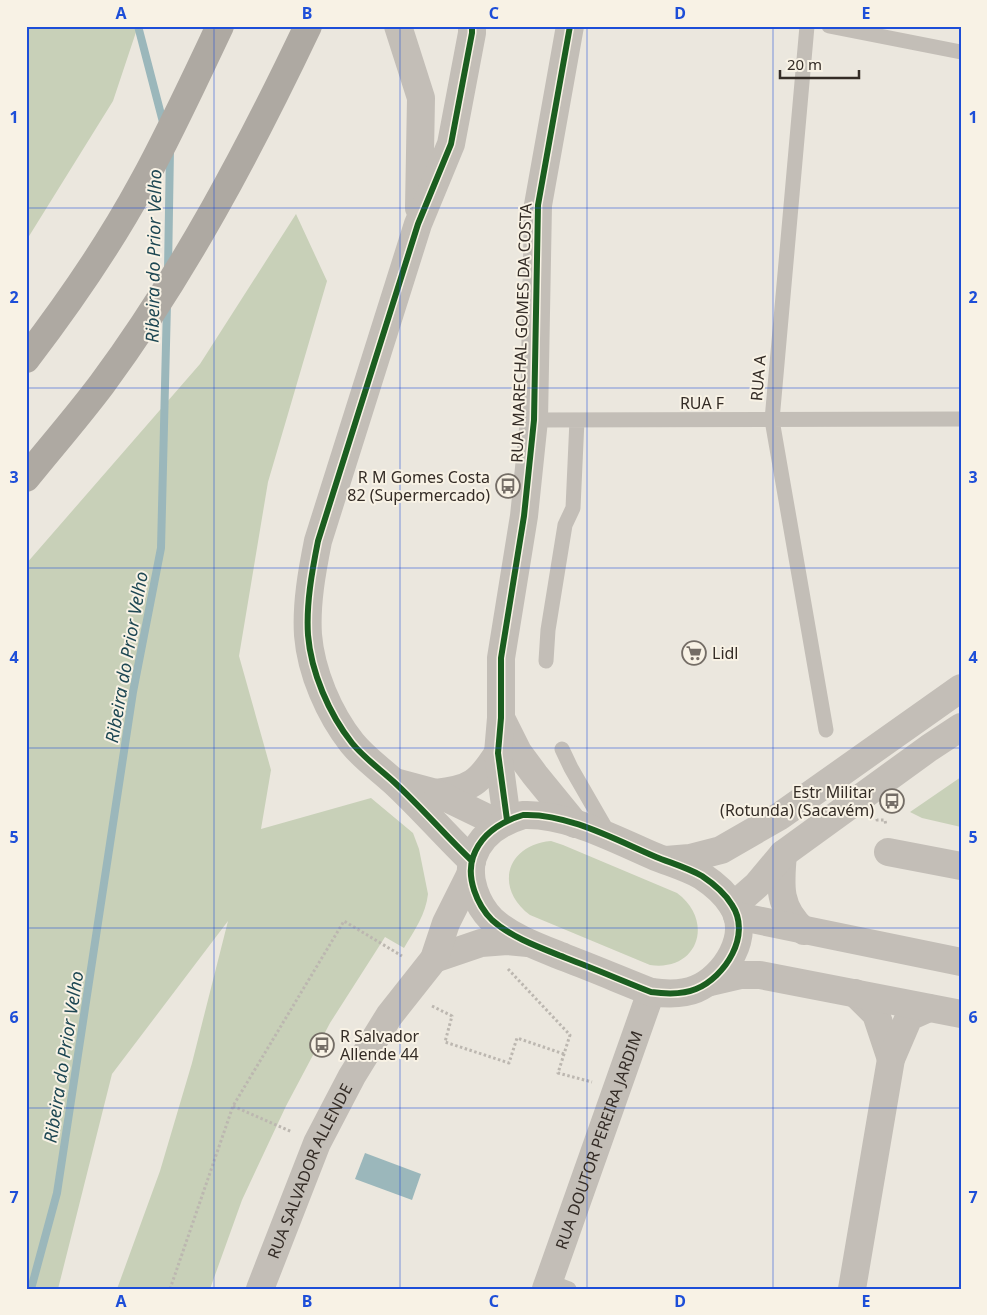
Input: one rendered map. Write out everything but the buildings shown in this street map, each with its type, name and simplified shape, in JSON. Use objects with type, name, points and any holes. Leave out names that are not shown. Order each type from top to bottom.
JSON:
[{"type":"highway","points":[[26,359],[58,316],[142,185],[220,26]]},
{"type":"highway","points":[[26,478],[102,383],[195,243],[242,159],[308,26]]},
{"type":"street","points":[[398,26],[421,98],[418,224]]},
{"type":"street","points":[[434,959],[446,923],[471,867],[480,842],[489,832],[503,822],[523,816],[538,815],[575,824],[701,876],[720,890],[735,911],[737,941],[724,969],[710,982],[695,990],[666,994],[651,992],[519,942],[482,908],[474,890],[471,867],[394,782],[352,743],[333,713],[322,689],[313,661],[308,636],[308,612],[318,540],[418,224],[451,144],[472,26]]},
{"type":"street","name":"RUA MARECHAL GOMES DA COSTA","points":[[503,822],[498,753],[501,718],[501,658],[524,516],[534,420],[538,205],[570,26]]},
{"type":"street","points":[[663,860],[690,858],[722,850],[780,816],[961,688]]},
{"type":"street","name":"RUA MARECHAL GOMES DA COSTA","points":[[501,718],[518,752],[575,824]]},
{"type":"street","points":[[735,911],[782,854],[961,727]]},
{"type":"street","name":"RUA MARECHAL GOMES DA COSTA","points":[[436,793],[455,791],[473,784],[486,772],[498,753]]},
{"type":"street","points":[[394,782],[436,793],[503,822]]},
{"type":"street","points":[[888,852],[961,866]]},
{"type":"street","points":[[782,854],[781,893],[786,909],[794,922],[804,931]]},
{"type":"street","points":[[735,911],[804,931],[961,962]]},
{"type":"street","points":[[434,959],[481,943],[519,942]]},
{"type":"street","name":"RUA SALVADOR ALLENDE","points":[[260,1289],[317,1143],[352,1076],[389,1016],[434,959]]},
{"type":"street","points":[[710,982],[740,975],[760,975],[961,1014]]},
{"type":"street","name":"RUA DOUTOR PEREIRA JARDIM","points":[[554,1286],[616,1089],[651,992]]},
{"type":"street","points":[[855,993],[876,1014],[891,1059]]},
{"type":"street","points":[[852,1289],[891,1059],[909,1016],[929,1008]]},
{"type":"lane","name":"RUA A","points":[[807,26],[772,420],[826,730]]},
{"type":"lane","points":[[829,26],[961,52]]},
{"type":"lane","name":"RUA F","points":[[534,420],[961,419]]},
{"type":"lane","points":[[546,661],[548,630],[565,525],[573,508],[577,420]]},
{"type":"lane","points":[[562,749],[611,838]]},
{"type":"path","points":[[858,799],[876,813],[877,820],[885,820],[888,852]]},
{"type":"path","points":[[170,1289],[233,1106],[344,921],[403,957],[413,942],[434,959]]},
{"type":"path","points":[[519,942],[507,968],[570,1035],[558,1073],[616,1089]]},
{"type":"path","points":[[407,994],[452,1016],[445,1042],[509,1063],[517,1038],[564,1054]]},
{"type":"path","points":[[233,1106],[317,1143]]},
{"type":"green space","points":[[26,26],[138,26],[113,101],[26,241]]},
{"type":"green space","points":[[296,214],[327,281],[268,482],[239,656],[271,770],[261,829],[371,798],[413,833],[419,849],[428,894],[427,901],[419,922],[404,948],[385,937],[330,1023],[286,1106],[242,1200],[210,1289],[117,1289],[160,1171],[192,1063],[228,921],[112,1074],[58,1289],[26,1289],[26,564],[200,364]]},
{"type":"green space","points":[[961,777],[961,827],[922,818],[910,812]]},
{"type":"green space","points":[[551,841],[677,893],[689,904],[696,917],[698,930],[696,942],[690,953],[680,961],[666,965],[650,965],[530,915],[519,904],[512,893],[509,881],[510,869],[515,859],[524,850],[536,844]]},
{"type":"water","points":[[365,1153],[421,1174],[412,1200],[355,1179]]},
{"type":"waterway","name":"Ribeira do Prior Velho","points":[[138,26],[164,126]]},
{"type":"waterway","name":"Ribeira do Prior Velho","points":[[168,270],[170,149]]},
{"type":"waterway","name":"Ribeira do Prior Velho","points":[[31,1289],[57,1193],[133,692],[161,548],[167,304]]},
{"type":"cycle path","points":[[472,26],[451,144],[418,224],[318,541],[310,588],[308,635],[313,663],[322,692],[344,732],[362,754],[389,777],[472,861]]},
{"type":"cycle path","points":[[507,820],[498,753],[501,718],[501,658],[524,516],[534,420],[538,205],[570,26]]},
{"type":"cycle path","points":[[523,815],[557,818],[591,829],[691,870],[711,882],[732,905],[737,917],[739,929],[737,942],[725,965],[707,983],[691,991],[674,994],[651,992],[537,946],[508,932],[492,920],[482,907],[474,891],[471,865],[473,857],[486,835],[499,825],[523,815]]},
{"type":"place","name":"R M Gomes Costa 82 (Supermercado)","points":[[508,486]]},
{"type":"place","name":"Lidl","points":[[694,653]]},
{"type":"place","name":"Estr Militar (Rotunda) (Sacavém)","points":[[892,801]]},
{"type":"place","name":"R Salvador Allende 44","points":[[322,1045]]}]
